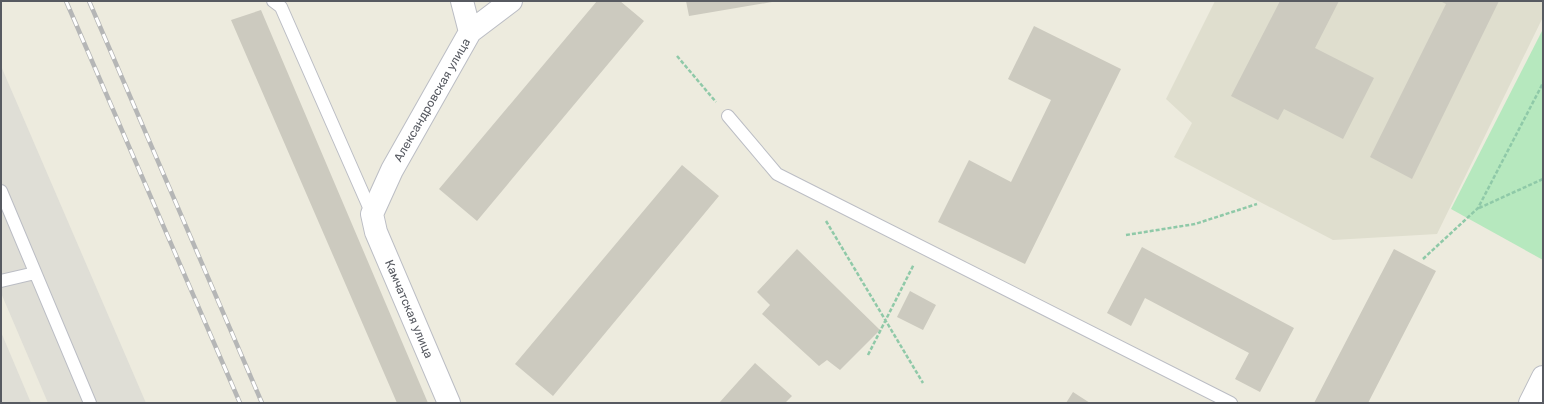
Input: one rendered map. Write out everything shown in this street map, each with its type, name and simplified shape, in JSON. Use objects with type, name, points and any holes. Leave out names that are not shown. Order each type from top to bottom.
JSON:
[{"type":"street","points":[[462,1],[470,32]]},
{"type":"street","name":"Александровская улица","points":[[372,214],[392,170],[470,32],[511,1]]},
{"type":"street","name":"Камчатская улица","points":[[372,214],[376,232],[449,403]]},
{"type":"street","points":[[1530,403],[1543,377]]},
{"type":"lane","points":[[273,1],[281,7],[372,214]]},
{"type":"lane","points":[[728,116],[777,174],[1231,403]]},
{"type":"lane","points":[[1,191],[90,403]]},
{"type":"lane","points":[[1,281],[35,273]]},
{"type":"path","points":[[677,56],[728,116]]},
{"type":"path","points":[[1424,259],[1478,208],[1543,83]]},
{"type":"path","points":[[1478,208],[1543,179]]},
{"type":"path","points":[[808,189],[923,384]]},
{"type":"path","points":[[1126,235],[1195,224],[1257,204]]},
{"type":"path","points":[[868,354],[922,248]]},
{"type":"shaded area","points":[[1215,1],[1543,1],[1543,17],[1437,234],[1333,240],[1174,157],[1192,123],[1166,99]]},
{"type":"shaded area","points":[[1,66],[146,403],[48,403],[1,293]]},
{"type":"shaded area","points":[[1,332],[31,403],[1,403]]},
{"type":"green space","points":[[1543,29],[1543,260],[1451,209]]},
{"type":"building","points":[[597,1],[620,1],[644,21],[477,221],[439,189]]},
{"type":"building","points":[[686,1],[772,1],[772,2],[689,16]]},
{"type":"building","points":[[1280,1],[1339,1],[1315,48],[1374,78],[1343,139],[1284,109],[1278,120],[1231,96]]},
{"type":"building","points":[[1440,1],[1499,1],[1412,179],[1370,157],[1446,4]]},
{"type":"building","points":[[261,10],[428,403],[397,403],[231,20]]},
{"type":"building","points":[[1034,26],[1121,69],[1025,264],[938,222],[969,160],[1011,182],[1051,100],[1008,79]]},
{"type":"building","points":[[682,165],[719,196],[553,396],[515,364]]},
{"type":"building","points":[[1142,247],[1294,328],[1260,392],[1235,379],[1249,353],[1145,298],[1131,326],[1107,313]]},
{"type":"building","points":[[797,249],[880,330],[840,370],[827,360],[819,366],[762,314],[770,305],[757,292]]},
{"type":"building","points":[[1394,249],[1436,271],[1368,403],[1314,403]]},
{"type":"building","points":[[910,291],[936,305],[923,330],[897,317]]},
{"type":"building","points":[[755,363],[792,396],[785,403],[719,403]]},
{"type":"building","points":[[1073,392],[1090,403],[1066,403]]},
{"type":"railway","points":[[66,1],[240,403]]},
{"type":"railway","points":[[89,1],[262,403]]}]
